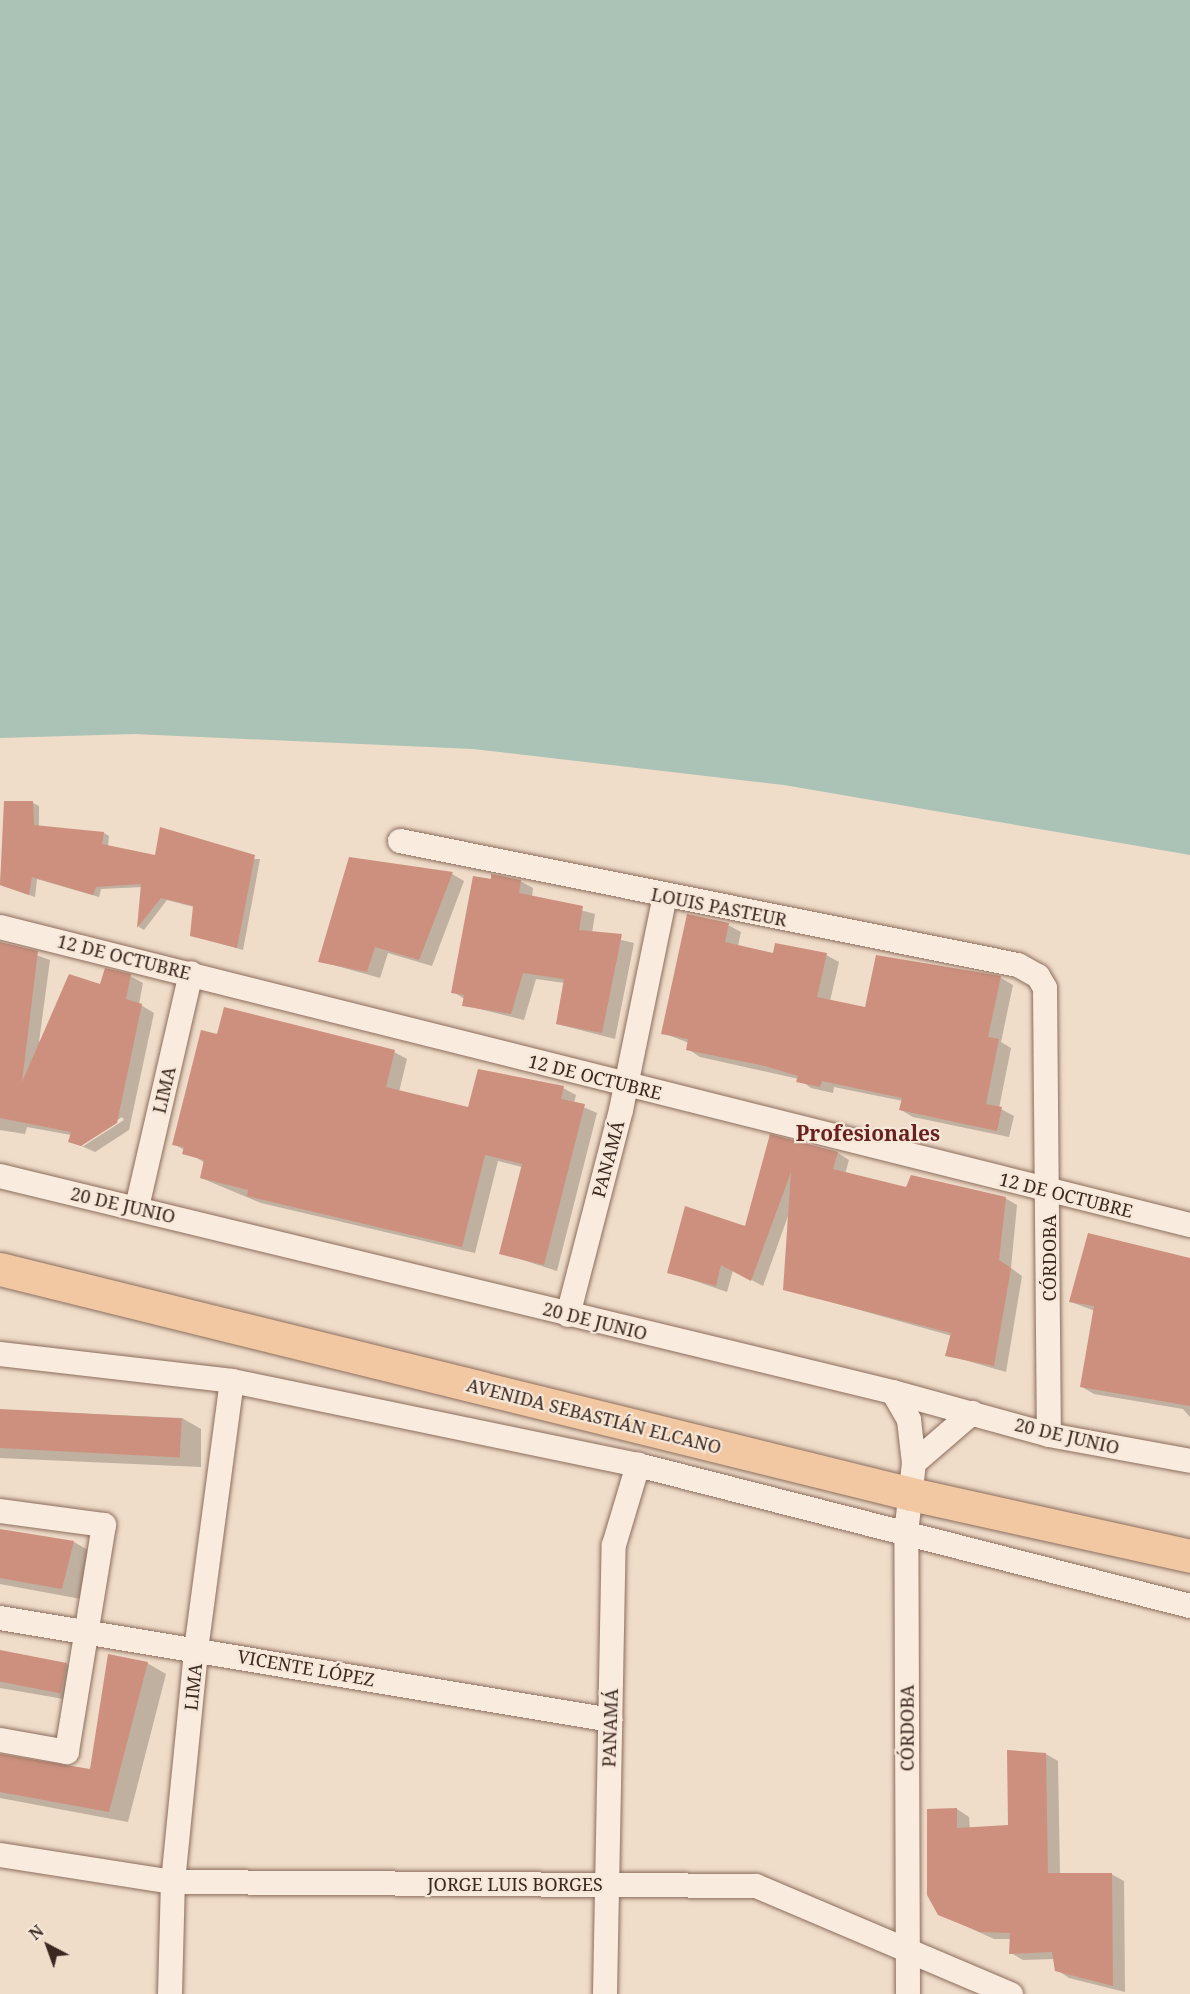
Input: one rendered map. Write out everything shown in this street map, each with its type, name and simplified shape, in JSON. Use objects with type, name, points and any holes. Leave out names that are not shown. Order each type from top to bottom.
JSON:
[{"type":"main road","name":"AVENIDA SEBASTIÁN ELCANO","points":[[0,1269],[912,1478],[1190,1556]]},
{"type":"street","name":"LOUIS PASTEUR","points":[[400,841],[1018,965],[1038,976]]},
{"type":"street","name":"PANAMÁ","points":[[567,1315],[627,1085],[665,896]]},
{"type":"street","name":"12 DE OCTUBRE","points":[[0,927],[191,973],[1049,1192],[1190,1225]]},
{"type":"street","name":"LIMA","points":[[136,1207],[191,973]]},
{"type":"street","name":"CÓRDOBA","points":[[1038,976],[1045,988],[1049,1192],[1049,1435]]},
{"type":"street","name":"20 DE JUNIO","points":[[0,1176],[136,1207],[567,1315],[893,1392],[1049,1435],[1190,1461]]},
{"type":"street","points":[[0,1354],[232,1381],[638,1465],[1190,1606]]},
{"type":"street","name":"LIMA","points":[[170,1994],[173,1882],[196,1650],[232,1381]]},
{"type":"street","name":"CÓRDOBA","points":[[893,1392],[909,1420],[912,1478],[906,1534],[908,1994]]},
{"type":"street","points":[[912,1478],[972,1413]]},
{"type":"street","name":"PANAMÁ","points":[[605,1994],[605,1884],[614,1545],[638,1465]]},
{"type":"street","points":[[0,1511],[104,1525],[89,1632],[67,1752],[0,1740]]},
{"type":"street","name":"VICENTE LÓPEZ","points":[[0,1618],[611,1720]]},
{"type":"street","name":"JORGE LUIS BORGES","points":[[0,1855],[173,1882],[756,1886],[908,1947],[1011,1994]]},
{"type":"shaded area","points":[[0,0],[1190,0],[1190,855],[784,785],[473,749],[134,734],[0,738]]},
{"type":"building","points":[[4,801],[33,801],[34,825],[104,832],[102,844],[155,855],[160,827],[255,855],[237,948],[190,936],[193,906],[161,898],[137,928],[141,884],[96,887],[93,895],[32,877],[29,895],[0,885]]},
{"type":"building","points":[[349,857],[453,872],[419,960],[375,947],[367,972],[318,962]]},
{"type":"building","points":[[491,874],[521,880],[519,893],[583,906],[579,930],[622,934],[602,1033],[556,1024],[564,979],[523,973],[511,1014],[462,1006],[464,995],[451,993],[473,876],[491,879]]},
{"type":"building","points":[[687,914],[729,923],[725,942],[773,953],[775,943],[827,953],[817,997],[865,1007],[876,955],[1001,976],[988,1037],[999,1039],[986,1104],[1002,1107],[997,1131],[899,1110],[902,1098],[822,1081],[820,1087],[796,1082],[798,1076],[765,1066],[686,1050],[688,1039],[661,1034]]},
{"type":"building","points":[[0,942],[38,951],[22,1082],[69,974],[100,984],[105,968],[131,974],[126,999],[142,1004],[117,1123],[81,1146],[68,1142],[71,1132],[0,1118]]},
{"type":"building","points":[[224,1007],[395,1050],[386,1087],[468,1107],[478,1069],[564,1086],[561,1099],[585,1104],[544,1265],[499,1254],[522,1164],[485,1155],[462,1247],[247,1196],[248,1190],[200,1178],[204,1160],[182,1154],[184,1147],[172,1145],[201,1030],[217,1034]]},
{"type":"building","points":[[770,1134],[838,1152],[833,1169],[906,1187],[911,1175],[1006,1197],[999,1260],[1011,1268],[994,1366],[945,1356],[951,1333],[783,1290],[791,1172],[751,1281],[721,1265],[716,1286],[667,1273],[685,1206],[745,1226]]},
{"type":"building","points":[[1088,1233],[1190,1258],[1190,1406],[1080,1387],[1094,1306],[1069,1302]]},
{"type":"building","points":[[0,1409],[182,1419],[180,1457],[0,1448]]},
{"type":"building","points":[[0,1529],[74,1541],[62,1589],[0,1578]]},
{"type":"building","points":[[0,1650],[67,1663],[61,1693],[0,1682]]},
{"type":"building","points":[[108,1654],[148,1662],[109,1812],[0,1792],[0,1754],[90,1769]]},
{"type":"building","points":[[1007,1750],[1046,1753],[1048,1873],[1112,1873],[1113,1986],[1055,1971],[1052,1952],[1009,1954],[1010,1933],[980,1932],[938,1915],[927,1895],[927,1809],[957,1808],[957,1828],[1008,1825]]},
{"type":"district","name":"Profesionales","points":[[868,1133]]}]
